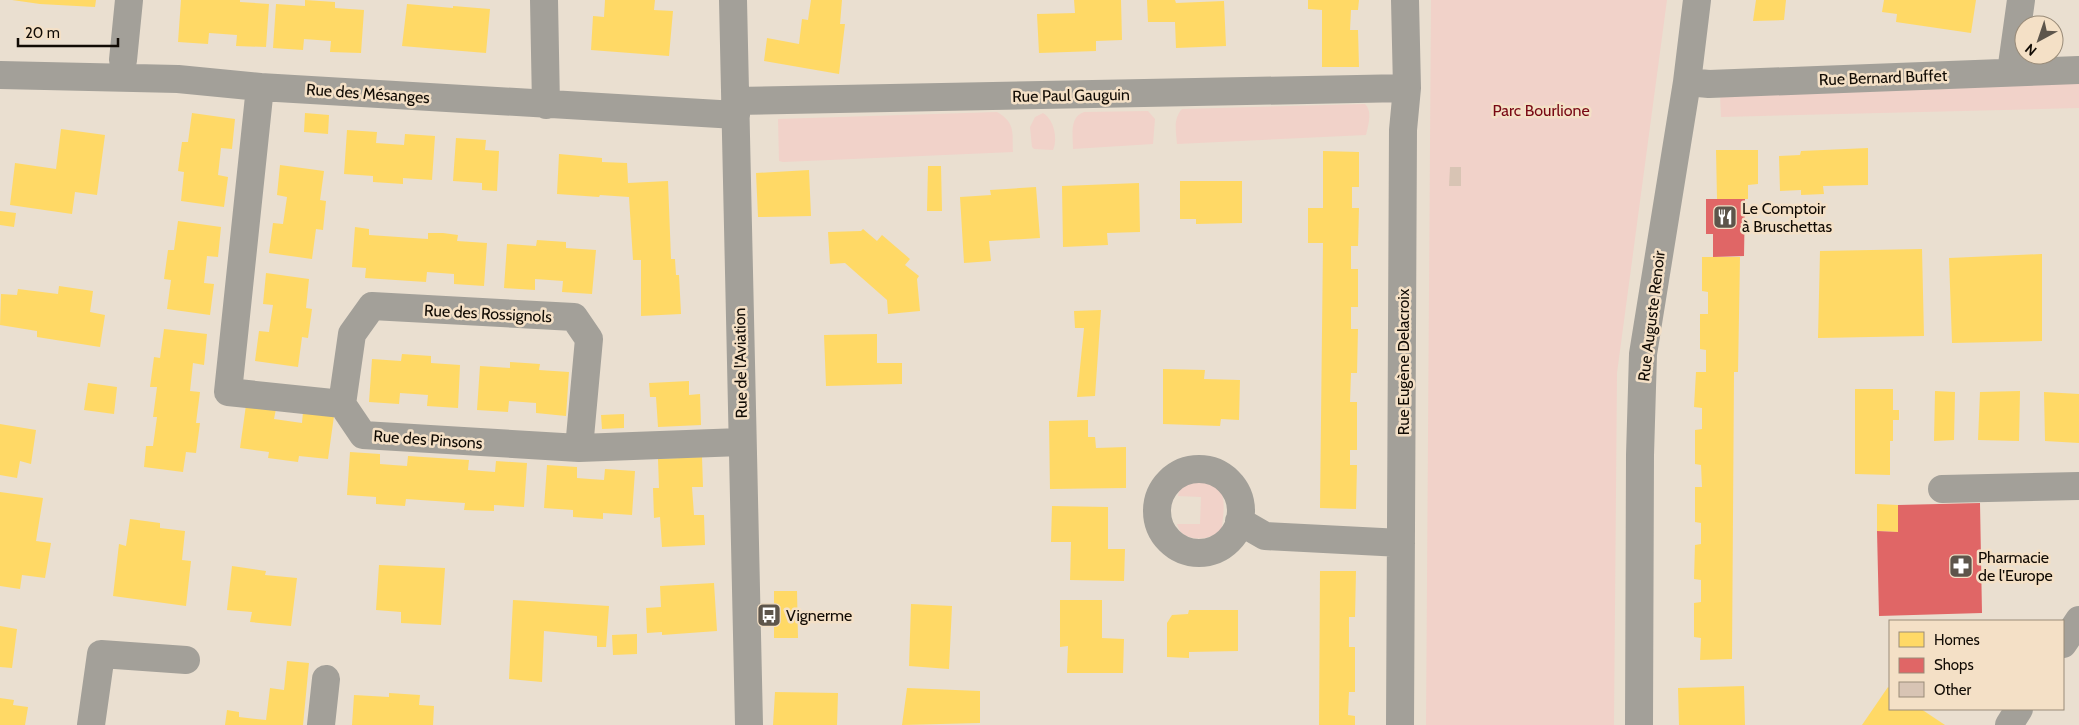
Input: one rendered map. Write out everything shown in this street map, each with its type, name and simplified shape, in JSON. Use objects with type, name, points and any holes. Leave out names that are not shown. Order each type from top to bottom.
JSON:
[{"type":"street","points":[[123,60],[129,0]]},
{"type":"street","points":[[544,0],[546,105]]},
{"type":"street","name":"Rue de l'Aviation","points":[[733,0],[741,442],[749,725]]},
{"type":"street","name":"Rue Eugène Delacroix","points":[[1400,725],[1403,130],[1407,88],[1405,0]]},
{"type":"street","name":"Rue Auguste Renoir","points":[[1640,725],[1642,354],[1687,82],[1697,0]]},
{"type":"street","points":[[2010,72],[2021,0]]},
{"type":"street","name":"Rue Bernard Buffet","points":[[1687,82],[1709,84],[2079,70]]},
{"type":"street","name":"Rue des Mésanges","points":[[0,75],[178,79],[546,105],[735,108]]},
{"type":"street","points":[[260,86],[228,392],[342,404]]},
{"type":"street","name":"Rue Paul Gauguin","points":[[735,108],[1407,88]]},
{"type":"street","name":"Rue des Rossignols","points":[[342,404],[352,334],[372,306],[574,318],[589,340],[580,448]]},
{"type":"street","name":"Rue des Pinsons","points":[[342,404],[363,435],[580,448],[741,442]]},
{"type":"street","points":[[1942,489],[2079,486]]},
{"type":"street","points":[[1239,521],[1265,536],[1401,543]]},
{"type":"street","points":[[2064,642],[2079,620]]},
{"type":"street","points":[[91,725],[101,654],[186,660]]},
{"type":"street","points":[[321,725],[326,680]]},
{"type":"street","points":[[2009,725],[2019,710]]},
{"type":"green space","name":"Parc Bourlione","points":[[1431,0],[1667,0],[1617,373],[1614,725],[1426,725]]},
{"type":"green space","points":[[2079,83],[2079,108],[1721,117],[1720,95]]},
{"type":"green space","points":[[1365,104],[1369,111],[1366,135],[1177,144],[1176,121],[1182,109]]},
{"type":"green space","points":[[1148,111],[1155,119],[1153,144],[1073,149],[1073,127],[1079,114],[1084,112]]},
{"type":"green space","points":[[997,112],[1007,120],[1012,129],[1013,152],[779,161],[778,119]]},
{"type":"green space","points":[[1043,113],[1050,120],[1054,130],[1053,150],[1034,149],[1032,147],[1030,127],[1035,117]]},
{"type":"green space","points":[[1208,480],[1214,483],[1222,493],[1224,506],[1222,527],[1220,531],[1211,537],[1193,538],[1183,534],[1177,524],[1200,524],[1201,497],[1178,496],[1182,486],[1185,484],[1193,481]]},
{"type":"building: Homes","points":[[12,0],[96,0],[95,7],[40,4]]},
{"type":"building: Homes","points":[[181,0],[240,0],[240,2],[269,4],[266,47],[236,46],[237,35],[209,33],[208,44],[178,42]]},
{"type":"building: Homes","points":[[305,0],[335,2],[335,8],[364,10],[361,53],[330,52],[331,41],[304,39],[303,50],[273,48],[276,4],[305,6]]},
{"type":"building: Homes","points":[[605,0],[655,0],[654,10],[673,11],[669,56],[591,50],[593,16],[604,17]]},
{"type":"building: Homes","points":[[811,0],[842,0],[840,24],[845,24],[839,74],[764,61],[767,38],[799,44],[802,19],[808,20]]},
{"type":"building: Homes","points":[[1074,0],[1121,0],[1122,40],[1096,41],[1096,51],[1039,53],[1037,14],[1075,13]]},
{"type":"building: Homes","points":[[1147,0],[1175,0],[1176,3],[1224,1],[1226,46],[1176,48],[1175,22],[1148,22]]},
{"type":"building: Homes","points":[[1308,0],[1359,0],[1358,10],[1351,10],[1350,30],[1358,30],[1359,67],[1322,67],[1322,10],[1308,9]]},
{"type":"building: Homes","points":[[1756,0],[1786,0],[1784,20],[1753,21]]},
{"type":"building: Homes","points":[[1884,0],[1976,0],[1971,33],[1896,22],[1897,14],[1882,12]]},
{"type":"building: Homes","points":[[407,4],[490,9],[486,53],[402,46]]},
{"type":"building: Homes","points":[[192,113],[235,119],[232,149],[221,148],[218,175],[228,177],[224,207],[181,201],[184,172],[178,171],[182,142],[188,142]]},
{"type":"building: Homes","points":[[305,113],[329,115],[328,134],[304,132]]},
{"type":"building: Homes","points":[[61,129],[105,135],[97,195],[75,192],[72,214],[10,205],[15,163],[56,169]]},
{"type":"building: Homes","points":[[347,130],[377,132],[376,143],[404,145],[405,134],[435,136],[432,180],[403,178],[403,184],[373,182],[373,176],[344,174]]},
{"type":"building: Homes","points":[[456,138],[486,140],[485,150],[499,151],[497,191],[482,190],[482,183],[453,181]]},
{"type":"building: Homes","points":[[1868,148],[1868,185],[1823,186],[1824,194],[1801,195],[1801,190],[1780,191],[1779,156],[1800,155],[1801,151]]},
{"type":"building: Homes","points":[[1716,150],[1758,150],[1758,184],[1748,185],[1748,199],[1717,199]]},
{"type":"building: Homes","points":[[1323,151],[1359,152],[1359,187],[1352,187],[1352,208],[1359,208],[1358,246],[1351,246],[1351,269],[1358,269],[1358,307],[1351,307],[1351,329],[1358,329],[1357,373],[1351,373],[1350,402],[1357,402],[1357,450],[1350,450],[1350,465],[1357,465],[1356,509],[1320,508],[1323,243],[1308,243],[1308,208],[1323,208]]},
{"type":"building: Homes","points":[[559,154],[602,158],[602,162],[627,163],[628,183],[668,181],[671,259],[675,259],[676,275],[679,275],[681,314],[641,316],[641,260],[633,260],[629,197],[557,194]]},
{"type":"building: Homes","points":[[280,165],[324,171],[320,200],[326,201],[323,230],[316,229],[312,259],[269,253],[273,223],[283,224],[287,197],[277,195]]},
{"type":"building: Homes","points":[[928,166],[941,166],[942,211],[927,211]]},
{"type":"building: Homes","points":[[809,170],[811,216],[758,217],[756,173]]},
{"type":"building: Homes","points":[[1180,181],[1242,181],[1242,223],[1196,224],[1196,219],[1180,219]]},
{"type":"building: Homes","points":[[1139,183],[1140,232],[1107,233],[1108,245],[1063,247],[1062,186]]},
{"type":"building: Homes","points":[[1036,187],[1040,238],[989,241],[991,261],[964,263],[960,197],[991,195],[990,190]]},
{"type":"building: Homes","points":[[0,211],[16,213],[14,227],[0,225]]},
{"type":"building: Homes","points":[[178,221],[221,227],[218,257],[207,256],[204,283],[214,284],[210,315],[167,309],[171,280],[164,279],[168,250],[174,250]]},
{"type":"building: Homes","points":[[355,227],[369,229],[369,235],[428,239],[428,233],[443,233],[458,235],[457,241],[487,243],[484,286],[454,284],[454,274],[427,272],[426,282],[365,278],[366,268],[352,267]]},
{"type":"building: Homes","points":[[863,229],[877,241],[882,235],[910,259],[905,265],[919,276],[917,279],[920,311],[888,314],[887,300],[845,263],[830,264],[828,232],[861,231]]},
{"type":"building: Homes","points":[[537,240],[566,242],[566,248],[596,250],[592,294],[562,292],[563,281],[535,279],[535,290],[504,288],[507,244],[536,246]]},
{"type":"building: Homes","points":[[1922,249],[1924,336],[1818,338],[1820,251]]},
{"type":"building: Homes","points":[[2042,254],[2042,341],[1952,343],[1949,258]]},
{"type":"building: Homes","points":[[1702,257],[1740,257],[1738,372],[1734,372],[1732,659],[1700,660],[1701,638],[1694,637],[1694,603],[1701,602],[1701,580],[1694,579],[1695,545],[1701,544],[1701,523],[1695,522],[1695,487],[1702,487],[1701,465],[1695,464],[1695,430],[1702,429],[1702,408],[1694,407],[1696,372],[1706,372],[1706,350],[1700,349],[1700,314],[1708,314],[1708,292],[1702,291]]},
{"type":"building: Homes","points":[[266,273],[309,279],[306,308],[312,309],[308,338],[302,337],[298,367],[255,361],[259,331],[269,332],[273,305],[263,304]]},
{"type":"building: Homes","points":[[59,286],[93,291],[90,312],[105,315],[100,347],[37,337],[37,331],[0,325],[1,294],[17,295],[18,289],[58,294]]},
{"type":"building: Homes","points":[[1101,310],[1095,396],[1077,397],[1084,328],[1075,328],[1074,311]]},
{"type":"building: Homes","points":[[164,329],[207,334],[204,365],[193,363],[190,391],[200,392],[196,423],[200,423],[196,453],[186,452],[183,472],[144,467],[146,446],[153,446],[157,417],[153,417],[157,387],[150,387],[154,357],[160,358]]},
{"type":"building: Homes","points":[[877,334],[877,363],[902,363],[902,384],[826,386],[824,335]]},
{"type":"building: Homes","points":[[402,354],[431,356],[431,363],[460,365],[458,408],[427,406],[428,395],[400,393],[399,404],[369,402],[372,359],[401,361]]},
{"type":"building: Homes","points":[[510,362],[540,364],[539,370],[569,372],[566,416],[536,413],[536,403],[509,401],[508,412],[477,410],[480,366],[510,368]]},
{"type":"building: Homes","points":[[1163,369],[1205,370],[1204,379],[1240,380],[1239,420],[1221,419],[1220,426],[1163,424]]},
{"type":"building: Homes","points":[[689,381],[689,395],[700,394],[701,425],[658,427],[656,397],[650,397],[649,383]]},
{"type":"building: Homes","points":[[88,383],[117,387],[114,414],[84,410]]},
{"type":"building: Homes","points":[[1855,389],[1893,389],[1893,410],[1899,410],[1899,420],[1893,420],[1893,441],[1890,441],[1890,475],[1855,474]]},
{"type":"building: Homes","points":[[1935,391],[1955,392],[1954,440],[1934,441]]},
{"type":"building: Homes","points":[[2020,391],[2019,441],[1978,440],[1980,392]]},
{"type":"building: Homes","points":[[2044,392],[2079,394],[2079,443],[2045,441]]},
{"type":"building: Homes","points":[[246,405],[276,409],[274,419],[302,423],[303,412],[334,416],[328,459],[299,456],[298,462],[268,458],[269,452],[240,448]]},
{"type":"building: Homes","points":[[624,414],[624,428],[602,429],[601,415]]},
{"type":"building: Homes","points":[[1088,420],[1088,437],[1095,437],[1096,448],[1126,447],[1126,488],[1050,489],[1049,421]]},
{"type":"building: Homes","points":[[0,424],[36,430],[31,464],[20,461],[17,478],[0,475]]},
{"type":"building: Homes","points":[[350,452],[380,454],[380,464],[407,466],[408,456],[469,460],[468,470],[495,472],[496,461],[527,463],[524,507],[494,505],[494,511],[464,510],[465,503],[406,499],[405,506],[376,504],[376,497],[347,495]]},
{"type":"building: Homes","points":[[702,457],[703,487],[692,487],[694,515],[704,515],[705,545],[662,547],[660,517],[654,518],[653,488],[659,488],[658,459]]},
{"type":"building: Homes","points":[[547,465],[577,467],[577,478],[604,480],[605,469],[635,471],[632,515],[603,513],[603,519],[573,517],[573,510],[544,508]]},
{"type":"building: Homes","points":[[0,492],[43,498],[36,541],[51,543],[45,578],[22,575],[20,589],[0,586]]},
{"type":"building: Homes","points":[[1877,504],[1898,505],[1898,532],[1877,531]]},
{"type":"building: Homes","points":[[1052,506],[1108,507],[1108,549],[1125,549],[1124,581],[1070,580],[1071,542],[1051,542]]},
{"type":"building: Homes","points":[[130,519],[160,523],[160,528],[185,531],[182,560],[191,561],[186,606],[113,596],[119,544],[126,546]]},
{"type":"building: Homes","points":[[379,565],[445,568],[441,625],[401,623],[401,612],[376,610]]},
{"type":"building: Homes","points":[[232,566],[266,571],[265,575],[297,578],[291,626],[250,622],[252,612],[227,610]]},
{"type":"building: Homes","points":[[1320,571],[1356,571],[1355,617],[1349,617],[1349,647],[1355,647],[1355,692],[1349,692],[1348,715],[1355,716],[1355,725],[1319,725]]},
{"type":"building: Homes","points":[[714,583],[717,631],[662,635],[662,632],[647,633],[646,608],[661,607],[660,586]]},
{"type":"building: Homes","points":[[774,591],[797,591],[798,638],[774,638]]},
{"type":"building: Homes","points":[[513,600],[609,606],[606,647],[597,647],[597,636],[544,631],[542,682],[509,679]]},
{"type":"building: Homes","points":[[1060,600],[1102,600],[1102,638],[1124,639],[1123,673],[1067,673],[1068,646],[1060,647]]},
{"type":"building: Homes","points":[[911,604],[952,606],[949,669],[909,666]]},
{"type":"building: Homes","points":[[1189,610],[1238,610],[1238,651],[1189,652],[1189,658],[1167,657],[1167,623],[1172,615],[1188,614]]},
{"type":"building: Homes","points":[[0,626],[17,629],[12,668],[0,667]]},
{"type":"building: Homes","points":[[637,634],[637,654],[613,655],[612,635]]},
{"type":"building: Homes","points":[[287,661],[309,663],[303,725],[225,725],[227,710],[239,712],[239,717],[266,720],[270,688],[284,690]]},
{"type":"building: Homes","points":[[1744,686],[1745,725],[1679,725],[1678,688]]},
{"type":"building: Homes","points":[[1888,687],[1889,710],[1922,710],[1945,725],[1862,725]]},
{"type":"building: Homes","points":[[907,688],[980,691],[980,723],[902,725]]},
{"type":"building: Homes","points":[[775,692],[838,693],[837,725],[773,725]]},
{"type":"building: Homes","points":[[389,693],[420,695],[419,705],[434,706],[433,725],[352,725],[354,695],[389,697]]},
{"type":"building: Homes","points":[[0,698],[14,700],[13,705],[28,707],[25,725],[0,725]]},
{"type":"building: Shops","name":"Le Comptoir à Bruschettas","points":[[1706,199],[1745,199],[1744,256],[1713,257],[1713,234],[1706,234]]},
{"type":"building: Shops","points":[[1980,503],[1982,613],[1879,616],[1877,531],[1898,532],[1898,505]]},
{"type":"building: Other","points":[[1450,167],[1461,167],[1461,186],[1449,186]]},
{"type":"place","name":"Le Comptoir à Bruschettas","points":[[1725,217]]},
{"type":"place","name":"Pharmacie de l'Europe","points":[[1961,566]]},
{"type":"place","name":"Vignerme","points":[[769,615]]}]
